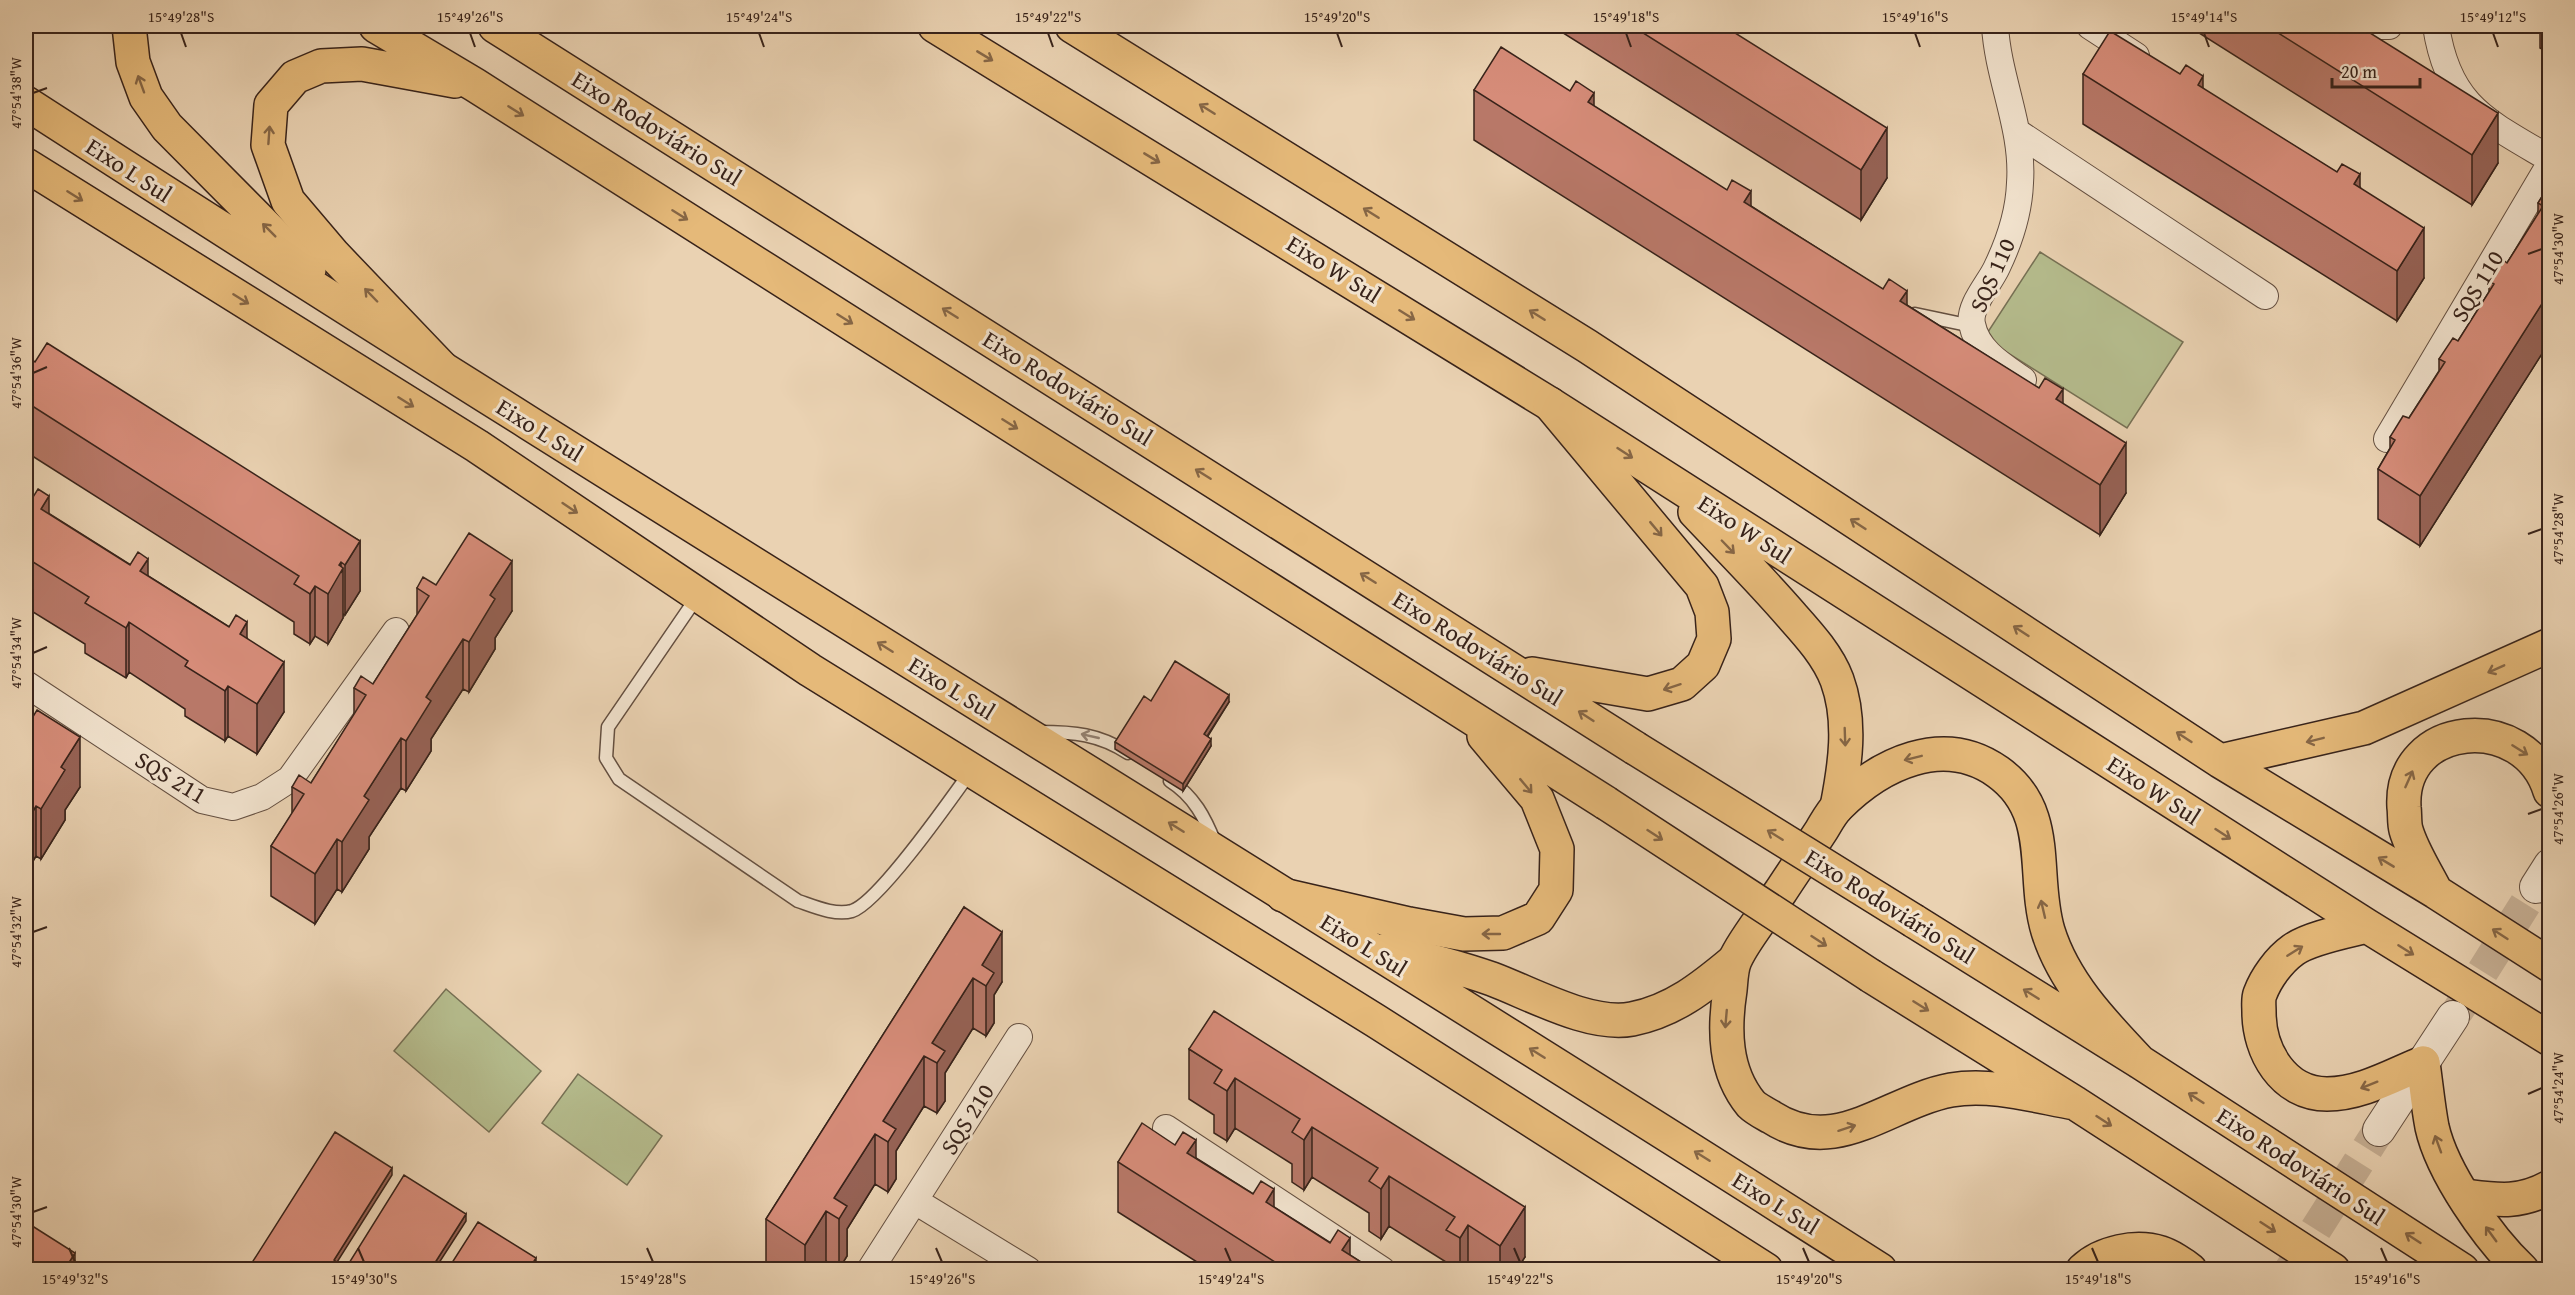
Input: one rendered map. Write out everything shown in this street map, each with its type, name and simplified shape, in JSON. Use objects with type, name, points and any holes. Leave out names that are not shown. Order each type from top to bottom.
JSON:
[{"type":"main road","points":[[129,26],[133,62],[146,97],[167,127],[355,316]]},
{"type":"main road","points":[[376,26],[475,85],[1461,710],[1871,976],[2075,1103],[2333,1269]]},
{"type":"main road","name":"Eixo Rodoviário Sul","points":[[495,26],[1635,748],[2140,1062],[2462,1269]]},
{"type":"main road","name":"Eixo W Sul","points":[[935,26],[1550,404],[2367,926],[2550,1039]]},
{"type":"main road","points":[[1072,26],[1587,346],[2220,761],[2436,892],[2550,965]]},
{"type":"main road","points":[[441,367],[333,254],[288,201],[268,145],[271,105],[295,77],[321,66],[362,64],[475,85]]},
{"type":"main road","name":"Eixo L Sul","points":[[26,103],[355,316],[441,367],[740,557],[1880,1269]]},
{"type":"main road","name":"Eixo L Sul","points":[[26,165],[477,446],[810,670],[1376,1021],[1766,1269]]},
{"type":"main road","points":[[1516,671],[1648,694],[1682,684],[1704,665],[1714,639],[1712,612],[1702,586],[1676,552],[1550,404]]},
{"type":"main road","points":[[1658,474],[1775,596],[1814,642],[1837,680],[1844,714],[1845,751],[1837,807]]},
{"type":"main road","points":[[2220,761],[2364,728],[2550,645]]},
{"type":"main road","points":[[1283,895],[1409,924],[1464,934],[1503,933],[1538,918],[1556,890],[1557,849],[1537,799],[1461,710]]},
{"type":"main road","points":[[2436,892],[2406,829],[2403,791],[2416,762],[2438,743],[2471,734],[2500,738],[2527,752],[2546,780],[2550,791]]},
{"type":"main road","points":[[1362,944],[1431,960],[1491,979],[1590,1018],[1630,1019],[1668,1008],[1700,990],[1734,961],[1837,807],[1878,775],[1905,760],[1938,753],[1971,757],[1999,772],[2022,796],[2035,826],[2041,857],[2039,895],[2048,933],[2065,971],[2098,1018],[2140,1062]]},
{"type":"main road","points":[[2367,926],[2294,949],[2272,970],[2259,995],[2259,1031],[2272,1064],[2296,1087],[2326,1094],[2360,1089],[2423,1063],[2432,1128],[2446,1168],[2506,1255],[2522,1269]]},
{"type":"main road","points":[[1734,961],[1725,1034],[1732,1069],[1752,1105],[1787,1128],[1830,1134],[1874,1119],[1917,1099],[1953,1090],[1998,1089],[2075,1103]]},
{"type":"main road","points":[[2464,1196],[2501,1201],[2532,1197],[2550,1187]]},
{"type":"main road","points":[[2083,1269],[2092,1262],[2126,1250],[2161,1253],[2190,1269]]},
{"type":"street","name":"SQS 110","points":[[1995,26],[1996,42],[2017,132],[2020,183],[2012,229],[1998,266],[1971,315],[1972,326],[1979,343],[1997,362],[2046,396]]},
{"type":"street","points":[[2090,26],[2158,70]]},
{"type":"street","points":[[2372,26],[2389,26]]},
{"type":"street","name":"SQS 110","points":[[2387,439],[2550,161],[2490,124],[2459,94],[2440,54],[2436,26]]},
{"type":"street","points":[[2017,132],[2265,296]]},
{"type":"street","name":"SQS 211","points":[[26,684],[202,800],[233,807],[262,797],[290,779],[396,631]]},
{"type":"street","points":[[2379,1130],[2453,1017]]},
{"type":"street","name":"SQS 210","points":[[870,1269],[1019,1037]]},
{"type":"street","points":[[1166,1128],[1382,1269]]},
{"type":"street","points":[[915,1201],[1028,1269]]},
{"type":"lane","points":[[1908,311],[1918,316],[1972,326]]},
{"type":"lane","points":[[699,595],[608,727],[606,758],[619,779],[798,901],[824,910],[851,911],[874,896],[971,770]]},
{"type":"lane","points":[[1023,732],[1072,732],[1109,741],[1138,760]]},
{"type":"lane","points":[[1157,772],[1186,791],[1205,818],[1220,855]]},
{"type":"green space","points":[[2040,252],[2183,342],[2127,428],[1984,338]]},
{"type":"green space","points":[[446,989],[541,1071],[489,1132],[394,1051]]},
{"type":"green space","points":[[578,1074],[662,1136],[627,1185],[542,1123]]},
{"type":"building","points":[[1632,26],[1724,26],[1887,128],[1861,170]]},
{"type":"building","points":[[2267,26],[2359,26],[2498,113],[2472,155]]},
{"type":"building","points":[[2110,31],[2180,74],[2186,65],[2203,76],[2198,85],[2337,172],[2342,164],[2360,174],[2354,184],[2424,228],[2397,271],[2083,74]]},
{"type":"building","points":[[1501,47],[1570,91],[1576,81],[1594,93],[1588,102],[1727,190],[1732,180],[1751,191],[1744,202],[1883,289],[1889,279],[1907,291],[1900,301],[2039,388],[2045,378],[2063,389],[2056,399],[2126,443],[2100,485],[1474,90]]},
{"type":"building","points":[[2550,184],[2550,291],[2420,496],[2378,469],[2395,440],[2390,437],[2403,416],[2409,418],[2445,362],[2439,359],[2453,338],[2458,341],[2494,284],[2489,281],[2502,259],[2507,263],[2543,206],[2538,203]]},
{"type":"building","points":[[47,343],[360,541],[345,565],[341,562],[339,565],[343,568],[328,594],[315,586],[310,594],[294,584],[299,576],[26,402],[26,356],[35,362]]},
{"type":"building","points":[[38,489],[49,496],[41,509],[130,565],[138,552],[148,559],[140,571],[229,627],[236,615],[247,622],[240,634],[284,662],[257,704],[228,686],[225,691],[185,666],[188,661],[129,622],[126,628],[85,603],[89,597],[30,560],[26,566],[26,499],[30,502]]},
{"type":"building","points":[[469,533],[512,561],[490,595],[495,599],[469,642],[463,639],[426,697],[431,701],[406,741],[401,738],[364,796],[369,800],[342,842],[337,839],[315,874],[271,846],[304,794],[292,787],[299,775],[311,783],[366,695],[354,688],[361,676],[373,684],[429,596],[417,588],[423,577],[436,585]]},
{"type":"building","points":[[1175,661],[1229,695],[1204,734],[1211,739],[1183,784],[1115,742],[1144,696],[1151,701]]},
{"type":"building","points":[[37,710],[80,737],[61,767],[65,770],[41,809],[36,806],[26,823],[26,728]]},
{"type":"building","points":[[964,907],[1002,932],[982,965],[994,973],[986,986],[973,978],[932,1043],[945,1051],[937,1063],[924,1056],[883,1121],[896,1129],[888,1142],[875,1134],[834,1198],[847,1206],[839,1219],[826,1211],[805,1245],[766,1219]]},
{"type":"building","points":[[1214,1011],[1525,1207],[1500,1246],[1468,1225],[1460,1238],[1446,1230],[1455,1217],[1389,1176],[1381,1189],[1369,1181],[1378,1168],[1312,1127],[1304,1140],[1292,1132],[1300,1119],[1235,1078],[1227,1091],[1214,1083],[1222,1070],[1189,1049]]},
{"type":"building","points":[[1142,1123],[1175,1145],[1183,1132],[1196,1140],[1187,1153],[1253,1194],[1261,1181],[1274,1189],[1266,1202],[1330,1243],[1338,1230],[1350,1238],[1342,1250],[1372,1269],[1286,1269],[1118,1162]]},
{"type":"building","points":[[335,1132],[392,1168],[334,1260],[346,1268],[404,1175],[466,1214],[431,1269],[248,1269]]},
{"type":"building","points":[[26,1222],[75,1253],[65,1269],[26,1269]]},
{"type":"building","points":[[478,1222],[536,1258],[529,1269],[448,1269]]},
{"type":"tunnel","points":[[2457,1012],[2536,887]]},
{"type":"tunnel","points":[[2290,1270],[2379,1130]]}]
